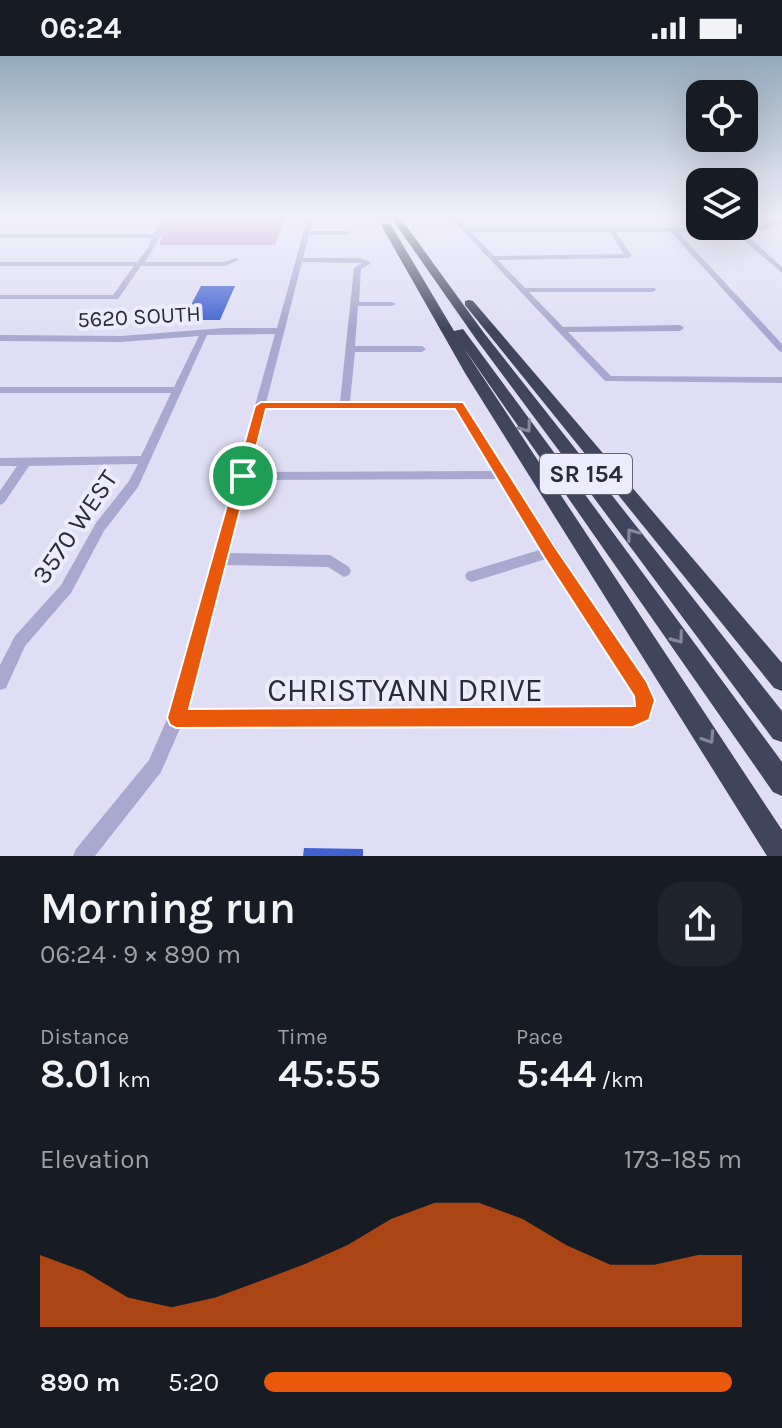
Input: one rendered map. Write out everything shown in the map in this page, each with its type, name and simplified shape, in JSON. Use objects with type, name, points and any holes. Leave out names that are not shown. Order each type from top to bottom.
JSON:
[{"type":"highway","points":[[408,253],[489,399],[782,855]]},
{"type":"highway","name":"SR 154","points":[[410,253],[463,339],[782,783]]},
{"type":"highway","name":"SR 154","points":[[415,253],[782,730]]},
{"type":"highway","points":[[417,253],[782,680]]},
{"type":"highway","points":[[763,821],[782,843]]},
{"type":"street","points":[[0,297],[115,297],[148,253]]},
{"type":"street","points":[[83,856],[155,766],[176,718],[302,253]]},
{"type":"street","points":[[488,253],[608,379],[782,380]]},
{"type":"street","points":[[492,258],[627,257],[630,253]]},
{"type":"street","points":[[694,253],[782,349]]},
{"type":"street","points":[[762,253],[782,271]]},
{"type":"street","points":[[0,264],[225,264],[236,260]]},
{"type":"street","points":[[300,260],[359,260],[368,263],[358,268],[345,406]]},
{"type":"street","points":[[523,290],[652,290]]},
{"type":"street","points":[[356,304],[392,304]]},
{"type":"street","points":[[562,330],[680,328]]},
{"type":"street","name":"5620 SOUTH","points":[[0,338],[121,339],[280,331]]},
{"type":"street","name":"3570 WEST","points":[[0,682],[20,641],[76,575],[100,527],[134,484],[204,333]]},
{"type":"street","points":[[351,349],[422,349]]},
{"type":"street","points":[[0,390],[177,390]]},
{"type":"street","points":[[261,406],[459,405],[550,552],[472,576]]},
{"type":"street","points":[[0,462],[146,460]]},
{"type":"street","points":[[0,500],[26,462]]},
{"type":"street","points":[[243,476],[502,475]]},
{"type":"street","name":"CHRISTYANN DRIVE","points":[[176,718],[633,717],[642,713],[646,700],[550,552]]},
{"type":"street","points":[[221,559],[330,561],[344,571]]},
{"type":"building","points":[[201,286],[235,286],[220,320],[183,320]]},
{"type":"building","points":[[304,848],[363,849],[363,856],[303,856]]},
{"type":"route","points":[[459,405],[640,689],[646,700],[642,713],[633,717],[176,718],[243,476],[261,406],[459,405]]}]
